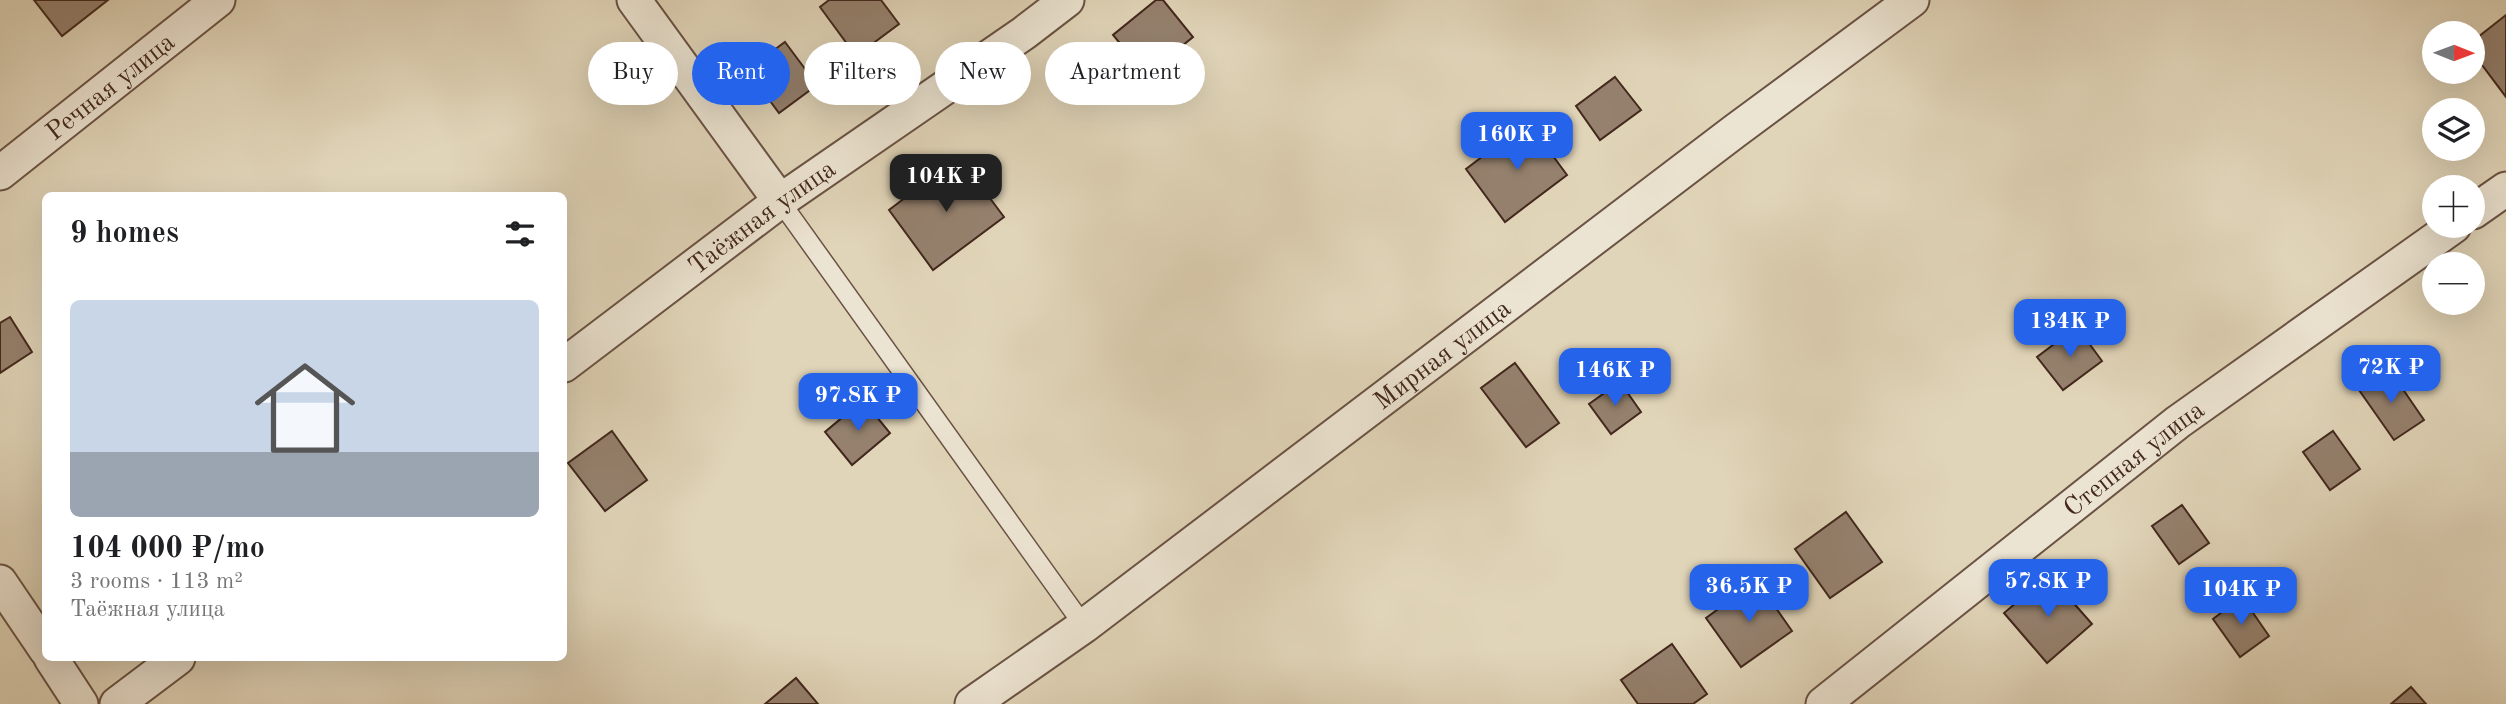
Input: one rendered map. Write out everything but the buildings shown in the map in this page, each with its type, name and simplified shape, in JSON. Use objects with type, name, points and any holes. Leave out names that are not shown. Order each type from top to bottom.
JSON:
[{"type":"street","name":"Речная улица","points":[[0,173],[218,0]]},
{"type":"street","points":[[634,0],[780,201]]},
{"type":"street","name":"Таёжная улица","points":[[567,363],[780,201],[1024,33],[1067,0]]},
{"type":"street","name":"Мирная улица","points":[[972,704],[1083,626],[1735,131],[1912,0]]},
{"type":"street","points":[[2485,203],[2506,188]]},
{"type":"street","name":"Степная улица","points":[[1823,704],[2178,422],[2437,238]]},
{"type":"street","points":[[0,582],[42,644]]},
{"type":"street","points":[[53,661],[81,704]]},
{"type":"street","points":[[117,704],[174,661]]},
{"type":"lane","points":[[780,201],[1083,626]]}]
